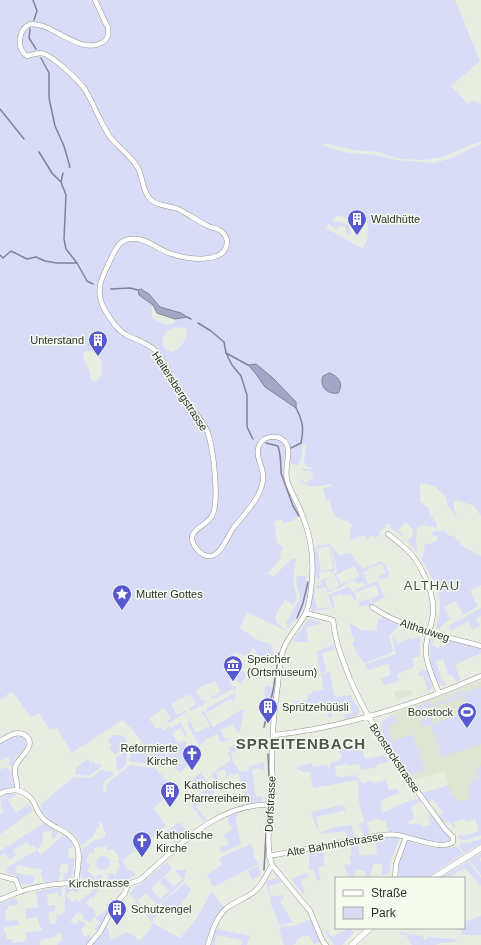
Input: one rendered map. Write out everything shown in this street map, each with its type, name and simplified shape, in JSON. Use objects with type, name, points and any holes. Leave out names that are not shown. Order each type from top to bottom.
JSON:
[{"type":"street","name":"Heitersbergstrasse","points":[[95,0],[109,32],[107,38],[102,42],[91,46],[82,45],[42,26],[30,24],[25,27],[20,35],[20,46],[22,52],[27,56],[39,53],[52,58],[82,86],[109,136],[138,169],[145,190],[151,200],[156,203],[177,208],[206,225],[222,232],[227,242],[226,248],[220,255],[211,258],[198,258],[171,254],[144,240],[125,240],[121,242],[116,249],[100,284],[101,302],[116,326],[125,334],[145,343],[158,354],[182,398],[199,417],[206,429],[210,442],[215,499],[212,516],[193,534],[192,540],[197,550],[205,555],[215,554],[249,509],[260,489],[263,480],[263,472],[258,458],[258,450],[261,442],[266,438],[272,437],[282,439],[287,446],[288,454],[286,471],[291,489]]},
{"type":"street","name":"Dorfstrasse","points":[[291,489],[304,517],[310,542],[312,582],[306,613],[288,640],[283,652],[275,702],[271,765],[273,791],[269,856],[272,865],[310,911],[323,942],[326,945]]},
{"type":"street","points":[[388,534],[405,548],[415,559],[432,598],[433,615],[426,638],[426,656],[439,693]]},
{"type":"street","name":"Althauweg","points":[[372,607],[397,621],[428,632],[481,646]]},
{"type":"street","name":"Boostockstrasse","points":[[306,613],[333,620],[335,640],[340,654],[368,717],[409,781],[454,839],[451,844],[444,845],[406,837]]},
{"type":"street","points":[[273,735],[298,732],[368,717],[439,693],[481,676]]},
{"type":"street","points":[[0,741],[19,733],[24,734],[29,740],[29,748],[19,760],[15,768],[17,790]]},
{"type":"street","points":[[0,794],[6,791],[17,790],[28,794],[45,820],[66,832],[73,838],[78,847],[79,856],[76,883]]},
{"type":"street","name":"Kirchstrasse","points":[[0,900],[36,886],[76,883],[128,884],[140,880],[201,828],[218,817],[232,811],[252,806],[271,806]]},
{"type":"street","name":"Alte Bahnhofstrasse","points":[[269,856],[381,835],[398,835],[406,837]]},
{"type":"street","points":[[395,877],[396,864],[406,837]]},
{"type":"street","points":[[435,877],[481,848]]},
{"type":"street","points":[[208,945],[213,929],[220,916],[227,908],[258,889],[272,865]]},
{"type":"street","points":[[0,876],[16,880],[20,891]]},
{"type":"street","points":[[89,945],[100,932],[114,906],[125,893],[128,884]]},
{"type":"street","points":[[352,945],[369,929]]},
{"type":"shaded area","points":[[141,289],[149,294],[160,307],[181,313],[187,317],[175,319],[157,313],[153,305],[139,295],[138,290]]},
{"type":"shaded area","points":[[256,364],[273,378],[296,402],[296,408],[265,387],[248,365]]},
{"type":"shaded area","points":[[329,373],[333,374],[340,381],[341,386],[338,393],[330,393],[323,386],[323,376]]},
{"type":"shaded area","points":[[481,681],[481,795],[457,802],[451,795],[444,771],[414,780],[410,775],[425,770],[413,734],[392,741],[388,726],[397,723],[393,715],[399,711]]},
{"type":"shaded area","points":[[404,689],[405,691],[411,689],[413,695],[396,700],[394,692]]},
{"type":"green space","points":[[0,0],[455,0],[480,61],[451,86],[468,104],[474,101],[481,104],[481,141],[442,157],[423,160],[401,159],[378,152],[353,150],[324,143],[324,146],[348,153],[377,155],[396,160],[433,163],[449,159],[481,144],[481,516],[473,505],[457,501],[454,502],[456,517],[448,506],[445,496],[434,486],[420,483],[420,501],[428,508],[430,517],[433,517],[433,521],[436,521],[437,528],[422,525],[417,528],[417,554],[408,541],[413,535],[413,530],[406,522],[398,530],[403,535],[402,536],[391,528],[390,524],[386,524],[385,528],[380,530],[379,536],[374,538],[373,536],[369,536],[369,539],[367,540],[364,535],[350,540],[352,525],[339,519],[333,513],[330,500],[326,500],[323,488],[332,486],[331,484],[310,486],[299,480],[302,479],[305,483],[314,478],[310,471],[304,471],[301,469],[316,469],[306,466],[304,462],[306,445],[303,444],[301,459],[298,465],[291,464],[289,462],[291,450],[286,452],[283,467],[284,476],[300,516],[283,523],[281,519],[274,522],[277,542],[283,548],[279,555],[282,557],[267,574],[274,576],[292,559],[296,559],[293,583],[296,601],[294,605],[285,600],[278,610],[275,619],[286,631],[247,612],[240,628],[257,640],[271,644],[275,661],[271,659],[270,661],[256,654],[253,648],[247,656],[235,652],[233,658],[236,659],[234,666],[242,668],[242,671],[247,674],[240,684],[232,678],[229,682],[234,687],[237,686],[235,691],[231,690],[212,699],[211,697],[221,692],[215,681],[209,684],[208,683],[196,690],[202,701],[205,700],[206,702],[201,707],[192,689],[200,706],[191,711],[189,708],[196,704],[190,694],[171,704],[177,715],[186,710],[187,712],[169,723],[167,721],[171,718],[164,708],[149,719],[157,729],[160,727],[164,731],[169,726],[171,728],[180,722],[187,734],[185,736],[180,728],[172,733],[178,743],[183,741],[187,742],[186,747],[188,750],[182,755],[185,761],[184,762],[171,761],[167,758],[160,767],[158,766],[134,731],[122,720],[72,753],[56,727],[50,730],[39,713],[31,717],[12,691],[0,700]],"holes":[[[339,216],[367,223],[368,236],[363,248],[326,228],[328,224],[336,229],[339,226],[344,226],[346,233],[350,234],[350,227],[348,225],[341,222],[331,221]],[[141,289],[160,307],[187,317],[175,319],[174,323],[171,324],[160,322],[152,317],[153,305],[139,295]],[[175,327],[184,328],[187,330],[186,338],[181,347],[171,352],[164,348],[163,344],[164,335]],[[87,351],[93,352],[101,360],[102,372],[100,377],[95,381],[91,380],[89,370],[83,358],[84,353]],[[256,364],[273,378],[296,402],[296,407],[265,387],[249,366]]]},
{"type":"green space","points":[[433,531],[445,531],[448,535],[456,537],[455,539],[460,541],[460,545],[481,556],[481,585],[470,591],[478,606],[463,615],[456,601],[444,607],[450,619],[438,629],[436,628],[440,605],[438,591],[421,559],[425,544],[430,544],[437,541],[437,536],[432,535]]},
{"type":"green space","points":[[330,544],[335,571],[331,573],[330,571],[319,573],[320,578],[318,579],[315,577],[315,549],[318,546]],"holes":[[[329,546],[333,569],[321,571],[317,548]]]},
{"type":"green space","points":[[331,546],[339,555],[352,553],[353,557],[363,569],[382,561],[390,575],[380,580],[378,577],[386,573],[382,564],[369,568],[369,570],[363,572],[368,584],[365,585],[363,582],[357,584],[354,580],[351,581],[359,576],[355,566],[336,575],[341,584],[350,582],[337,589],[336,588],[339,586],[335,575],[332,575],[337,572]]},
{"type":"green space","points":[[296,576],[306,576],[306,581],[309,582],[303,609],[299,617],[297,617],[293,623],[292,622],[288,629],[286,623],[300,598]]},
{"type":"green space","points":[[326,578],[328,579],[325,581],[329,591],[332,589],[333,590],[327,593],[326,587],[315,589],[314,596],[317,609],[329,607],[329,603],[330,609],[313,612],[310,609],[314,589],[322,584],[321,581],[317,582]]},
{"type":"green space","points":[[377,581],[385,597],[373,604],[371,598],[379,595],[376,585],[363,589],[356,592],[359,602],[369,599],[372,605],[360,606],[355,590]]},
{"type":"green space","points":[[348,587],[354,592],[357,600],[354,600],[351,594],[343,596],[342,594],[332,597],[335,607],[332,608],[328,595]]},
{"type":"green space","points":[[481,608],[481,616],[476,619],[480,626],[472,630],[468,621],[451,631],[448,626]]},
{"type":"green space","points":[[383,617],[398,624],[398,627],[389,636],[393,651],[364,663],[356,652],[352,642],[355,641],[352,636],[349,622],[361,630],[377,631],[379,619]]},
{"type":"green space","points":[[311,619],[319,621],[321,624],[306,627],[308,642],[296,642],[293,640],[307,621]]},
{"type":"green space","points":[[394,636],[398,644],[410,638],[411,640],[420,636],[420,656],[412,658],[414,666],[411,669],[397,674],[399,681],[385,685],[381,679],[391,675],[388,664],[368,670],[365,664],[396,654],[392,637]]},
{"type":"green space","points":[[431,637],[434,638],[432,646],[439,648],[440,646],[444,647],[447,639],[481,649],[481,653],[455,665],[460,678],[460,680],[456,682],[452,675],[449,676],[443,659],[436,661],[441,679],[442,681],[444,680],[446,686],[443,686],[436,678],[431,664]]},
{"type":"green space","points":[[334,644],[336,649],[322,653],[326,672],[320,673],[316,652]]},
{"type":"green space","points":[[427,669],[432,687],[431,690],[428,691],[423,676],[419,676],[418,673]]},
{"type":"green space","points":[[330,672],[334,695],[337,697],[351,695],[360,712],[356,716],[345,719],[343,715],[352,713],[350,703],[331,706],[332,717],[329,718],[327,706],[323,703],[311,705],[311,708],[297,710],[294,702],[308,700],[308,695],[314,691],[324,690],[321,674]]},
{"type":"green space","points":[[265,685],[275,688],[272,711],[267,710],[264,700]]},
{"type":"green space","points":[[481,687],[481,744],[442,757],[431,725],[423,727],[420,720],[430,717],[434,724],[468,710],[463,693]]},
{"type":"green space","points":[[460,690],[463,697],[417,712],[415,707],[430,701],[432,705],[456,696],[455,692]]},
{"type":"green space","points":[[235,693],[234,702],[231,698],[207,713],[205,709]]},
{"type":"green space","points":[[203,710],[213,727],[241,710],[244,710],[240,731],[238,733],[233,724],[220,730],[225,739],[229,739],[221,743],[217,734],[204,740],[205,742],[199,745],[188,725],[189,719],[196,733],[210,726],[201,712]]},
{"type":"green space","points":[[392,715],[395,717],[397,723],[388,726],[392,741],[413,734],[425,770],[410,775],[380,729],[382,721]]},
{"type":"green space","points":[[18,735],[22,736],[26,740],[26,747],[16,758],[12,767],[9,765],[10,759],[7,757],[0,761],[0,744]]},
{"type":"green space","points":[[114,735],[123,736],[127,741],[127,744],[115,755],[109,748],[112,746],[107,741]]},
{"type":"green space","points":[[140,743],[154,765],[129,761],[132,745]]},
{"type":"green space","points":[[236,744],[238,750],[231,753],[232,760],[240,772],[250,770],[248,767],[264,762],[264,770],[261,770],[260,768],[252,770],[256,797],[262,796],[263,799],[261,802],[247,805],[244,788],[242,788],[238,773],[226,776],[226,772],[223,769],[216,773],[219,778],[215,781],[211,774],[231,760],[227,753],[231,751],[229,748]]},
{"type":"green space","points":[[129,747],[126,759],[127,763],[119,771],[116,768],[117,764],[115,759]]},
{"type":"green space","points":[[355,747],[356,750],[363,751],[366,759],[384,755],[389,762],[377,764],[377,767],[361,770],[360,764],[335,766],[336,776],[355,775],[363,783],[372,781],[374,783],[386,780],[389,790],[397,788],[399,793],[380,802],[382,807],[380,808],[383,813],[401,804],[419,798],[421,801],[411,807],[415,818],[408,822],[409,825],[417,823],[418,825],[421,824],[423,827],[431,825],[428,817],[432,815],[451,838],[450,842],[438,842],[408,835],[390,833],[387,829],[386,820],[381,821],[380,819],[367,822],[370,835],[363,836],[359,824],[364,822],[359,801],[358,780],[313,788],[310,772],[301,772],[301,770],[297,770],[298,766],[312,763],[313,767],[327,764],[328,768],[330,769],[330,763],[337,761],[342,757],[338,750]]},
{"type":"green space","points":[[87,759],[91,763],[93,761],[97,765],[100,764],[102,766],[89,776],[75,774],[76,768]]},
{"type":"green space","points":[[186,762],[189,764],[180,773],[170,763],[184,763]]},
{"type":"green space","points":[[130,765],[155,768],[167,781],[167,787],[172,787],[168,791],[170,793],[154,808],[166,826],[123,860],[129,871],[132,871],[136,875],[126,880],[108,880],[108,874],[116,874],[120,865],[117,862],[120,859],[113,849],[107,850],[106,846],[94,848],[94,852],[90,852],[86,862],[90,864],[87,870],[95,879],[99,875],[102,875],[103,880],[83,879],[80,874],[82,849],[96,839],[98,840],[104,838],[106,834],[103,828],[103,823],[99,822],[99,827],[95,831],[94,836],[81,846],[71,831],[53,822],[44,815],[41,810],[41,804],[74,777],[91,778],[101,770],[112,772],[114,774],[104,782],[103,792],[106,793],[109,782]]},
{"type":"green space","points":[[481,766],[481,835],[467,840],[462,840],[458,838],[460,834],[463,836],[479,831],[475,819],[466,822],[464,819],[454,822],[456,828],[454,828],[449,821],[444,822],[439,816],[443,813],[433,799],[429,802],[422,793],[449,785],[451,795],[454,794],[457,802],[470,798],[468,787],[472,785],[471,780],[479,777],[476,768]]},
{"type":"green space","points":[[7,768],[11,771],[14,786],[0,791],[0,770]]},
{"type":"green space","points":[[201,772],[209,784],[199,793],[191,781]]},
{"type":"green space","points":[[212,784],[216,792],[196,807],[207,820],[204,822],[190,803]]},
{"type":"green space","points":[[8,794],[18,794],[8,800],[16,813],[25,806],[31,805],[33,811],[0,834],[0,814],[4,811],[0,805],[2,802],[0,798]]},
{"type":"green space","points":[[343,805],[346,810],[316,817],[319,829],[317,829],[311,812]]},
{"type":"green space","points":[[232,813],[237,813],[236,821],[241,844],[222,853],[219,848],[229,844],[224,834],[232,830],[228,822],[228,816]]},
{"type":"green space","points":[[179,822],[189,833],[178,842],[174,843],[166,832]]},
{"type":"green space","points":[[44,823],[59,833],[52,840],[52,831],[43,832],[42,841],[37,850],[34,845],[31,847],[27,842],[13,850],[16,855],[10,860],[5,853],[0,857],[0,851]]},
{"type":"green space","points":[[352,825],[354,838],[348,839],[345,831],[322,834],[320,832],[329,830],[329,828]]},
{"type":"green space","points":[[63,835],[69,838],[73,846],[72,848],[69,848],[68,857],[75,858],[72,877],[68,880],[63,879],[64,873],[67,874],[69,865],[61,863],[59,872],[61,872],[58,881],[44,882],[41,875],[42,870],[17,865],[16,873],[34,876],[33,884],[23,885],[15,875],[6,873],[9,866],[37,850],[41,855]]},
{"type":"green space","points":[[375,838],[400,838],[392,857],[389,874],[381,875],[383,865],[374,863],[370,876],[372,877],[366,877],[365,871],[356,869],[354,877],[349,877],[344,865],[351,864],[349,856],[352,855],[350,844],[358,844],[360,856],[377,854]]},
{"type":"green space","points":[[481,839],[481,844],[464,853],[459,846],[460,843],[467,843]]},
{"type":"green space","points":[[407,841],[438,848],[457,846],[463,854],[428,877],[399,877],[398,865]]},
{"type":"green space","points":[[251,844],[255,854],[253,856],[259,864],[213,887],[207,875],[222,865],[219,858]]},
{"type":"green space","points":[[323,848],[324,866],[318,868],[321,880],[317,881],[313,869],[309,870],[309,853],[306,851]]},
{"type":"green space","points":[[481,853],[481,857],[479,859],[481,862],[481,875],[469,860]]},
{"type":"green space","points":[[103,856],[108,858],[110,863],[108,868],[103,870],[98,868],[96,863],[98,858]]},
{"type":"green space","points":[[468,861],[481,878],[481,886],[465,868],[449,877],[442,877]]},
{"type":"green space","points":[[167,862],[172,869],[151,888],[160,899],[169,891],[160,882],[164,877],[174,887],[182,879],[175,870],[186,870],[184,881],[152,911],[153,915],[153,911],[160,905],[162,907],[153,919],[153,923],[134,903],[137,901],[129,894],[135,887],[141,884]],"holes":[[[146,893],[156,903],[148,912],[137,901]]]},
{"type":"green space","points":[[258,866],[261,875],[252,880],[248,871]]},
{"type":"green space","points":[[307,873],[308,877],[301,880],[305,893],[303,894],[291,879]]},
{"type":"green space","points":[[278,878],[282,882],[281,883],[269,886],[271,897],[283,895],[284,898],[280,901],[293,923],[280,926],[272,907],[266,881]]},
{"type":"green space","points":[[185,883],[191,890],[175,914],[161,904]]},
{"type":"green space","points":[[61,887],[62,896],[58,897],[58,893],[47,894],[48,905],[55,905],[56,909],[54,912],[48,913],[50,924],[57,923],[56,915],[62,914],[65,911],[66,887],[82,887],[76,893],[73,890],[66,895],[72,902],[76,899],[79,902],[95,888],[98,890],[93,899],[90,897],[86,904],[94,909],[96,916],[89,922],[82,918],[84,916],[78,912],[70,921],[76,925],[79,920],[87,924],[81,929],[82,934],[86,937],[88,934],[92,938],[86,945],[57,945],[59,941],[62,941],[61,933],[57,934],[57,936],[40,940],[40,945],[0,945],[0,904],[16,897],[18,905],[8,906],[8,909],[5,910],[6,921],[18,920],[19,925],[4,927],[4,933],[6,933],[7,939],[12,939],[13,943],[26,941],[26,933],[43,930],[39,924],[38,917],[26,919],[25,909],[38,907],[36,891]]},
{"type":"green space","points":[[212,891],[224,908],[214,921],[206,945],[91,945],[107,924],[111,940],[126,932],[133,935],[139,941],[147,933],[153,923],[180,938],[195,921]]},
{"type":"green space","points":[[112,906],[98,931],[94,929],[100,923],[95,918]]},
{"type":"green space","points":[[481,916],[481,935],[458,935],[462,933],[461,929],[465,929],[465,922]]},
{"type":"green space","points":[[311,920],[320,942],[314,944],[310,937],[306,935],[297,939],[293,945],[284,945],[279,928],[294,926]]},
{"type":"green space","points":[[218,929],[250,936],[247,945],[241,945],[242,940],[217,935],[215,945],[211,945],[215,931]]},
{"type":"green space","points":[[348,929],[351,929],[354,932],[342,945],[334,945],[325,932],[327,930],[331,937]]},
{"type":"green space","points":[[400,932],[422,936],[425,940],[427,940],[426,937],[454,939],[458,942],[441,943],[435,945],[412,945],[405,934],[402,936]]},
{"type":"waterway","points":[[33,0],[37,11],[34,20]]},
{"type":"waterway","points":[[30,29],[29,38],[36,49]]},
{"type":"waterway","points":[[41,58],[49,73],[49,98],[55,126],[64,146],[69,167]]},
{"type":"waterway","points":[[0,109],[24,139]]},
{"type":"waterway","points":[[39,152],[52,173],[61,182],[66,195],[64,239],[66,249],[77,263],[87,281],[93,284]]},
{"type":"waterway","points":[[61,182],[63,173]]},
{"type":"waterway","points":[[0,255],[3,258],[11,251],[27,259],[36,257],[45,261],[57,263],[77,263]]},
{"type":"waterway","points":[[111,289],[130,288],[138,290]]},
{"type":"waterway","points":[[187,317],[191,319]]},
{"type":"waterway","points":[[198,323],[211,331],[224,342],[226,353],[232,365],[241,376],[247,395],[247,427],[253,439]]},
{"type":"waterway","points":[[226,353],[248,365]]},
{"type":"waterway","points":[[291,448],[301,443],[302,438],[303,429],[296,408]]},
{"type":"waterway","points":[[266,443],[278,446],[281,473],[293,506],[299,516]]},
{"type":"waterway","points":[[297,618],[303,603],[308,582]]},
{"type":"waterway","points":[[264,727],[273,691],[279,653]]},
{"type":"waterway","points":[[268,754],[269,778]]},
{"type":"waterway","points":[[269,782],[269,794]]},
{"type":"waterway","points":[[264,870],[267,815]]},
{"type":"place","name":"Waldhütte","points":[[357,236]]},
{"type":"place","name":"Unterstand","points":[[98,357]]},
{"type":"place","name":"Mutter Gottes","points":[[122,611]]},
{"type":"place","name":"Speicher (Ortsmuseum)","points":[[233,682]]},
{"type":"place","name":"Sprützehüüsli","points":[[268,724]]},
{"type":"place","name":"Boostock","points":[[467,729]]},
{"type":"place","name":"Reformierte Kirche","points":[[192,771]]},
{"type":"place","name":"Katholisches Pfarrereiheim","points":[[170,808]]},
{"type":"place","name":"Katholische Kirche","points":[[142,858]]},
{"type":"place","name":"Schutzengel","points":[[117,926]]},
{"type":"district","name":"ALTHAU","points":[[432,585]]},
{"type":"district","name":"SPREITENBACH","points":[[301,744]]}]
